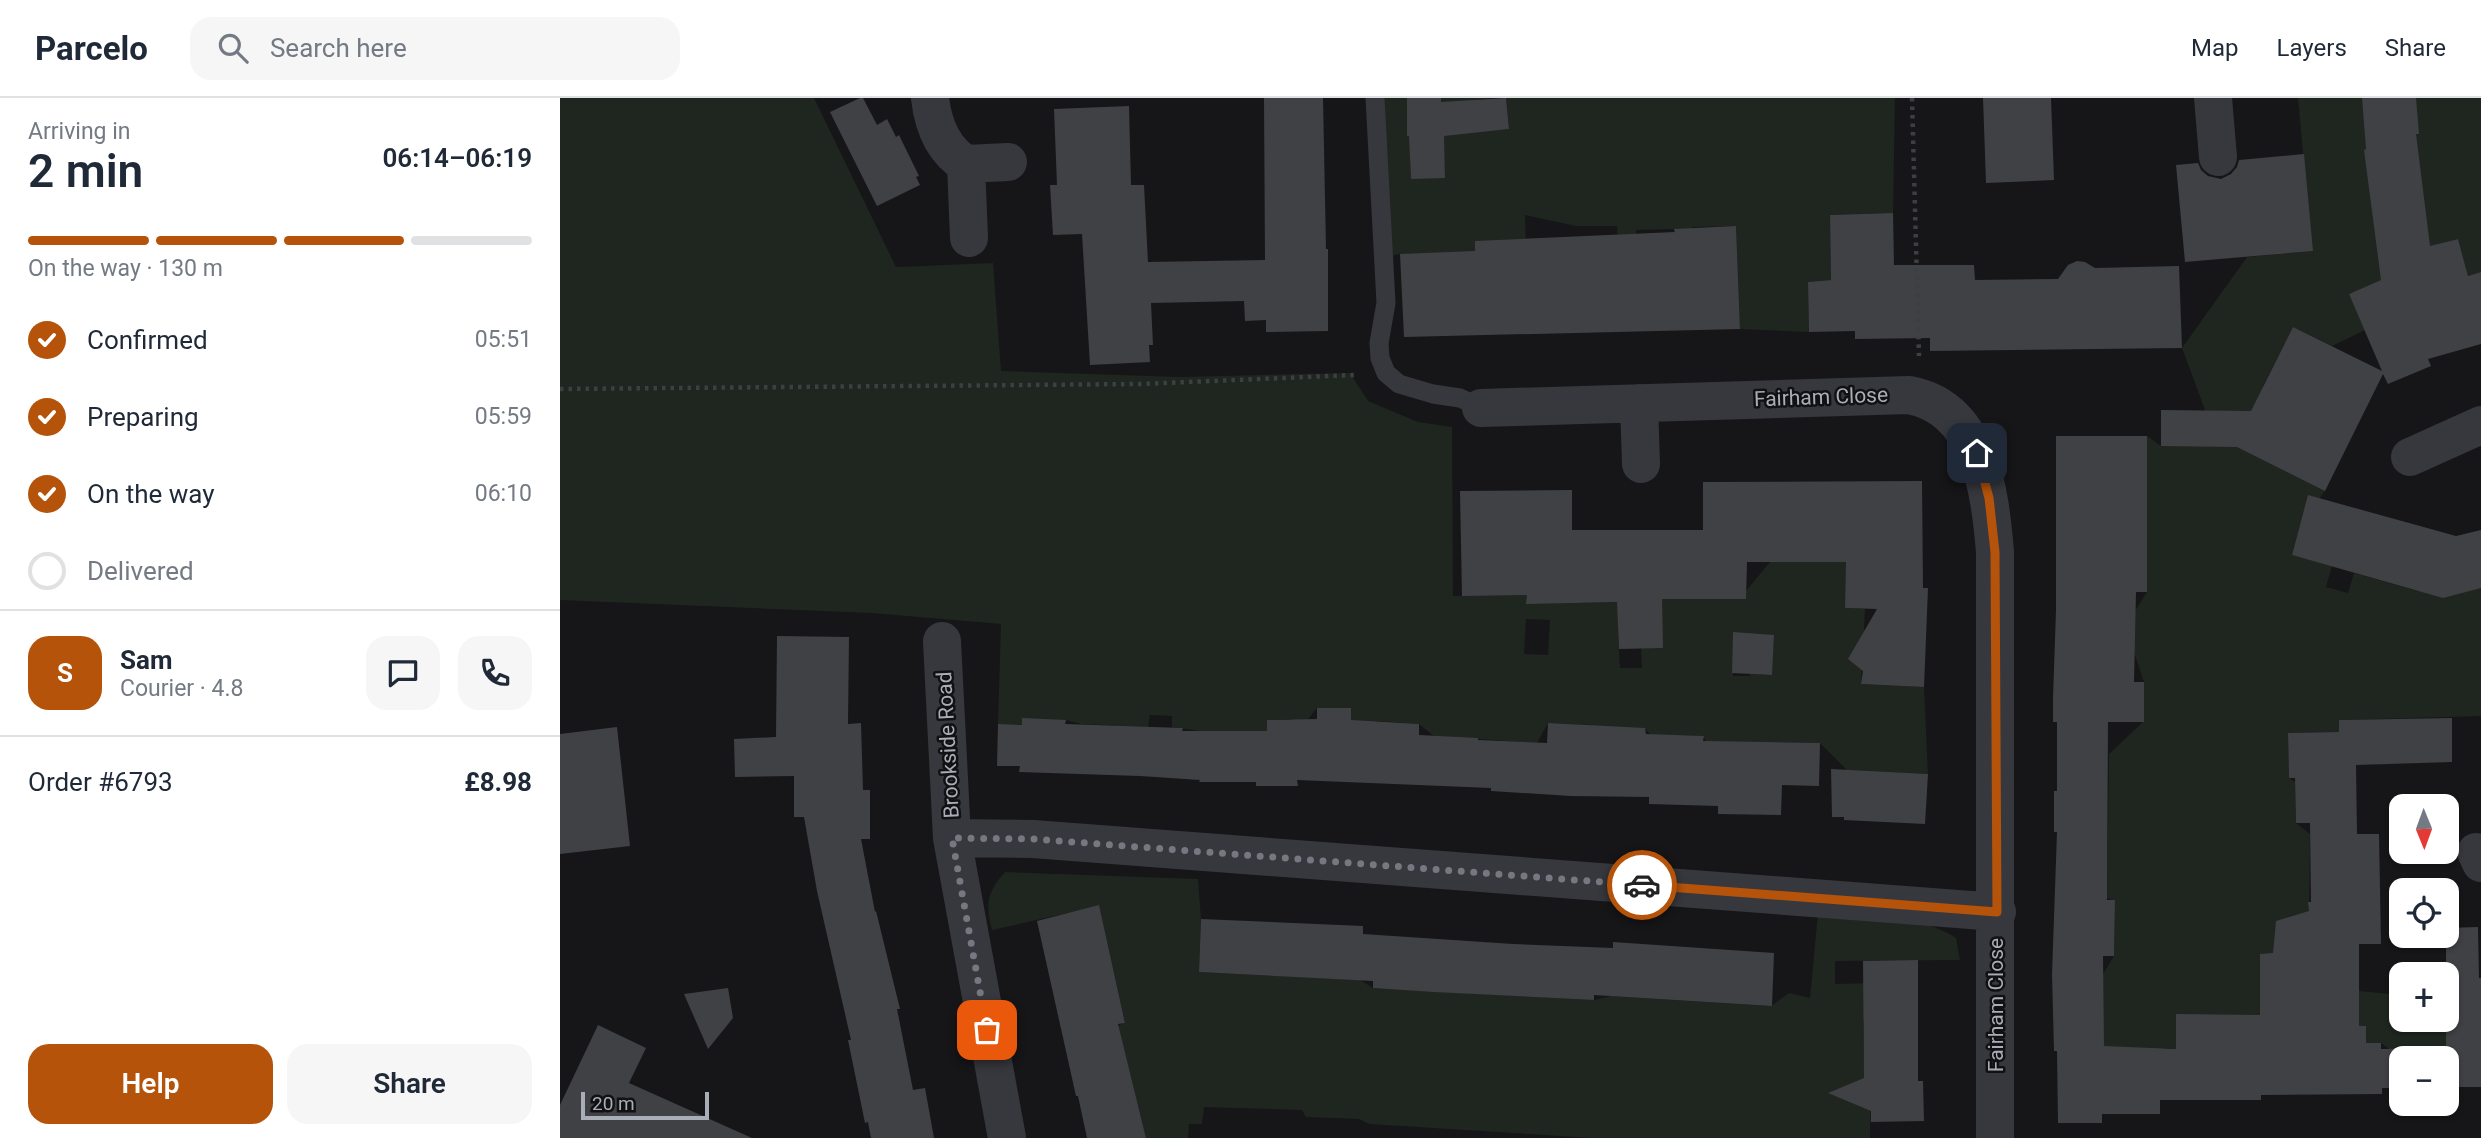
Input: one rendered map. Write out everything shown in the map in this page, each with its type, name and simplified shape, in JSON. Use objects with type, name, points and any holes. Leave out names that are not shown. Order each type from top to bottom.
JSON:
[{"type":"street","points":[[930,98],[941,136],[956,157],[967,163],[1008,162]]},
{"type":"street","points":[[2213,98],[2218,157]]},
{"type":"street","points":[[967,163],[969,238]]},
{"type":"street","name":"Fairham Close","points":[[1481,408],[1892,395],[1920,397],[1936,404],[1953,418],[1970,439],[1991,454],[1989,498],[1995,552],[1995,1138]]},
{"type":"street","points":[[1639,403],[1641,464]]},
{"type":"street","points":[[2410,457],[2481,425]]},
{"type":"street","name":"Brookside Road","points":[[942,640],[952,838],[1007,1138]]},
{"type":"street","points":[[952,838],[1033,839],[1997,912]]},
{"type":"lane","points":[[1375,98],[1386,303],[1379,350],[1386,373],[1399,384],[1433,394],[1460,397],[1481,408]]},
{"type":"path","points":[[1912,98],[1920,397]]},
{"type":"path","points":[[560,389],[1115,384],[1386,373]]},
{"type":"shaded area","points":[[560,98],[814,98],[896,267],[993,263],[1001,371],[1179,377],[1350,373],[1368,401],[1418,422],[1452,427],[1453,596],[1574,592],[1579,603],[1746,591],[1770,562],[1858,508],[1845,608],[1865,609],[1861,684],[1924,687],[1928,774],[1847,770],[1820,743],[1708,745],[1703,736],[1651,735],[1646,730],[1593,729],[1589,725],[1548,723],[1537,743],[1434,736],[1419,724],[1377,721],[1351,729],[1351,708],[1317,708],[1297,733],[1291,719],[1267,720],[1267,734],[1172,727],[1172,716],[1150,715],[1148,727],[1081,724],[1066,720],[1022,725],[998,724],[1001,624],[872,613],[560,600]],"holes":[[[1526,619],[1550,620],[1548,655],[1524,654]],[[1640,630],[1642,668],[1620,668],[1618,631]],[[1753,634],[1774,636],[1771,675],[1751,674]],[[1733,637],[1751,638],[1750,676],[1733,676]]]},
{"type":"shaded area","points":[[1380,98],[1407,98],[1441,135],[1441,98],[1494,98],[1472,100],[1475,132],[1509,129],[1506,98],[1895,98],[1893,213],[1830,215],[1831,280],[1808,282],[1809,332],[1740,329],[1736,226],[1692,227],[1692,254],[1675,253],[1674,229],[1636,230],[1636,254],[1618,253],[1617,226],[1576,226],[1525,215],[1526,252],[1475,256],[1400,254],[1385,257]],"holes":[[[1410,156],[1444,156],[1445,178],[1411,178]]]},
{"type":"shaded area","points":[[2298,98],[2481,98],[2481,272],[2468,276],[2458,239],[2438,244],[2381,280],[2349,294],[2365,330],[2332,346],[2293,327],[2263,386],[2301,405],[2325,491],[2300,525],[2292,555],[2332,566],[2326,587],[2348,593],[2354,573],[2417,591],[2481,588],[2481,716],[2339,720],[2339,732],[2288,733],[2289,778],[2295,782],[2296,823],[2310,834],[2309,916],[2282,919],[2276,926],[2310,953],[2260,954],[2260,991],[2359,991],[2389,994],[2389,1032],[2449,1032],[2451,1038],[2446,1046],[2389,1046],[2389,1049],[2381,1043],[2366,1043],[2366,1026],[2335,1027],[2176,1015],[2176,1049],[2164,1048],[2160,1060],[2101,1052],[2103,974],[2114,956],[2115,901],[2107,898],[2109,754],[2144,721],[2144,682],[2134,652],[2135,611],[2147,592],[2147,436],[2161,446],[2205,446],[2205,410],[2182,348],[2247,257],[2312,251]]},
{"type":"shaded area","points":[[1005,872],[1198,879],[1201,919],[1199,972],[1360,980],[1373,988],[1594,1000],[1611,996],[1771,1006],[1789,993],[1810,998],[1818,913],[1890,918],[1942,930],[1956,938],[1960,960],[1835,961],[1835,984],[1876,983],[1876,1002],[1863,1021],[1864,1063],[1871,1082],[1870,1138],[1592,1138],[1369,1124],[1359,1119],[1306,1117],[1302,1110],[1204,1107],[1202,1124],[1189,1124],[1188,1138],[1146,1138],[1118,1026],[1125,1022],[1099,906],[992,930],[989,899],[994,886]]},
{"type":"building","points":[[863,98],[877,125],[887,119],[896,137],[899,135],[919,176],[916,177],[920,185],[877,206],[830,112]]},
{"type":"building","points":[[1264,98],[1323,98],[1328,331],[1266,332],[1266,320],[1245,321],[1244,301],[1151,303],[1153,345],[1149,345],[1150,362],[1090,365],[1082,234],[1053,235],[1050,185],[1057,185],[1054,109],[1129,106],[1131,185],[1144,185],[1148,262],[1265,260]]},
{"type":"building","points":[[1407,98],[1441,98],[1441,102],[1506,98],[1509,129],[1444,136],[1445,178],[1411,179]]},
{"type":"building","points":[[1983,98],[2051,98],[2054,180],[1986,183]]},
{"type":"building","points":[[2362,98],[2416,98],[2419,134],[2416,134],[2430,246],[2458,239],[2468,276],[2481,272],[2481,344],[2428,359],[2431,366],[2388,384],[2383,374],[2325,491],[2237,447],[2161,446],[2161,410],[2251,411],[2293,327],[2382,371],[2349,294],[2381,280],[2364,150]]},
{"type":"building","points":[[2304,154],[2313,251],[2185,262],[2176,165],[2198,163],[2208,176],[2221,179],[2231,174],[2239,160]]},
{"type":"building","points":[[1893,213],[1894,265],[1974,265],[1975,280],[2058,279],[2068,265],[2077,261],[2095,268],[2179,266],[2182,348],[1930,351],[1930,338],[1855,339],[1855,331],[1809,332],[1808,282],[1831,280],[1830,215]]},
{"type":"building","points":[[1736,226],[1740,329],[1404,337],[1400,254],[1475,251],[1475,241],[1675,232],[1674,229]]},
{"type":"building","points":[[2056,436],[2147,436],[2147,592],[2136,592],[2134,682],[2144,682],[2144,722],[2108,722],[2107,900],[2115,900],[2114,956],[2103,956],[2104,1046],[2176,1049],[2176,1014],[2260,1015],[2260,954],[2273,953],[2276,921],[2309,911],[2308,902],[2311,902],[2310,823],[2296,823],[2295,778],[2289,778],[2288,733],[2339,732],[2339,720],[2452,718],[2452,762],[2356,765],[2357,834],[2379,834],[2381,944],[2359,944],[2359,1026],[2366,1026],[2366,1043],[2381,1043],[2381,1049],[2389,1049],[2389,1088],[2382,1088],[2382,1094],[2261,1095],[2261,1100],[2160,1100],[2160,1114],[2102,1114],[2102,1123],[2058,1123],[2052,974],[2057,832],[2054,832],[2054,791],[2057,791],[2057,722],[2053,722]]},
{"type":"building","points":[[1922,481],[1923,588],[1928,588],[1924,687],[1861,684],[1863,671],[1848,659],[1877,609],[1845,608],[1846,562],[1747,562],[1746,599],[1662,599],[1663,648],[1619,649],[1617,602],[1526,604],[1527,595],[1462,596],[1460,491],[1572,490],[1572,530],[1703,530],[1703,482]]},
{"type":"building","points":[[2308,495],[2456,536],[2481,530],[2481,588],[2443,598],[2292,555]]},
{"type":"building","points":[[1733,632],[1774,635],[1772,675],[1732,673]]},
{"type":"building","points":[[777,636],[849,637],[848,724],[861,723],[863,790],[870,790],[870,839],[861,839],[875,912],[900,1009],[897,1009],[913,1090],[925,1088],[934,1138],[871,1138],[868,1122],[865,1123],[848,1040],[851,1040],[817,891],[804,817],[794,817],[794,776],[735,777],[734,739],[776,737]]},
{"type":"building","points":[[1317,708],[1351,708],[1351,720],[1419,724],[1419,735],[1478,740],[1547,743],[1548,723],[1645,728],[1646,734],[1704,736],[1703,741],[1820,743],[1819,786],[1782,785],[1781,815],[1718,814],[1718,806],[1649,804],[1649,797],[1571,796],[1491,791],[1491,788],[1297,780],[1298,786],[1256,786],[1256,782],[1199,782],[1200,780],[1140,776],[1019,772],[1020,766],[997,766],[998,724],[1022,725],[1022,718],[1066,720],[1065,724],[1183,728],[1182,731],[1267,731],[1267,720],[1317,719]]},
{"type":"building","points":[[617,727],[630,846],[560,854],[560,734]]},
{"type":"building","points":[[1831,769],[1928,774],[1925,824],[1832,817]]},
{"type":"building","points":[[1099,905],[1125,1023],[1118,1024],[1146,1138],[1087,1138],[1037,921]]},
{"type":"building","points":[[1201,919],[1363,926],[1363,934],[1513,944],[1613,948],[1613,942],[1774,953],[1772,1006],[1594,995],[1594,1000],[1434,992],[1373,988],[1373,981],[1199,972]]},
{"type":"building","points":[[2478,927],[2481,1087],[2459,1087],[2459,1046],[2446,1046],[2446,1032],[2459,1032],[2459,962],[2446,962],[2446,948],[2459,948],[2459,928]]},
{"type":"building","points":[[1918,960],[1918,1081],[1923,1081],[1924,1121],[1871,1122],[1871,1111],[1828,1093],[1864,1078],[1863,961]]},
{"type":"building","points":[[728,988],[733,1018],[708,1049],[684,994]]},
{"type":"building","points":[[598,1025],[646,1048],[629,1083],[752,1138],[560,1138],[560,1105]]},
{"type":"way so far","points":[[987,1030],[952,838],[1033,839],[1642,885]]},
{"type":"route","points":[[1642,885],[1997,912],[1995,552],[1989,498],[1977,453]]}]
